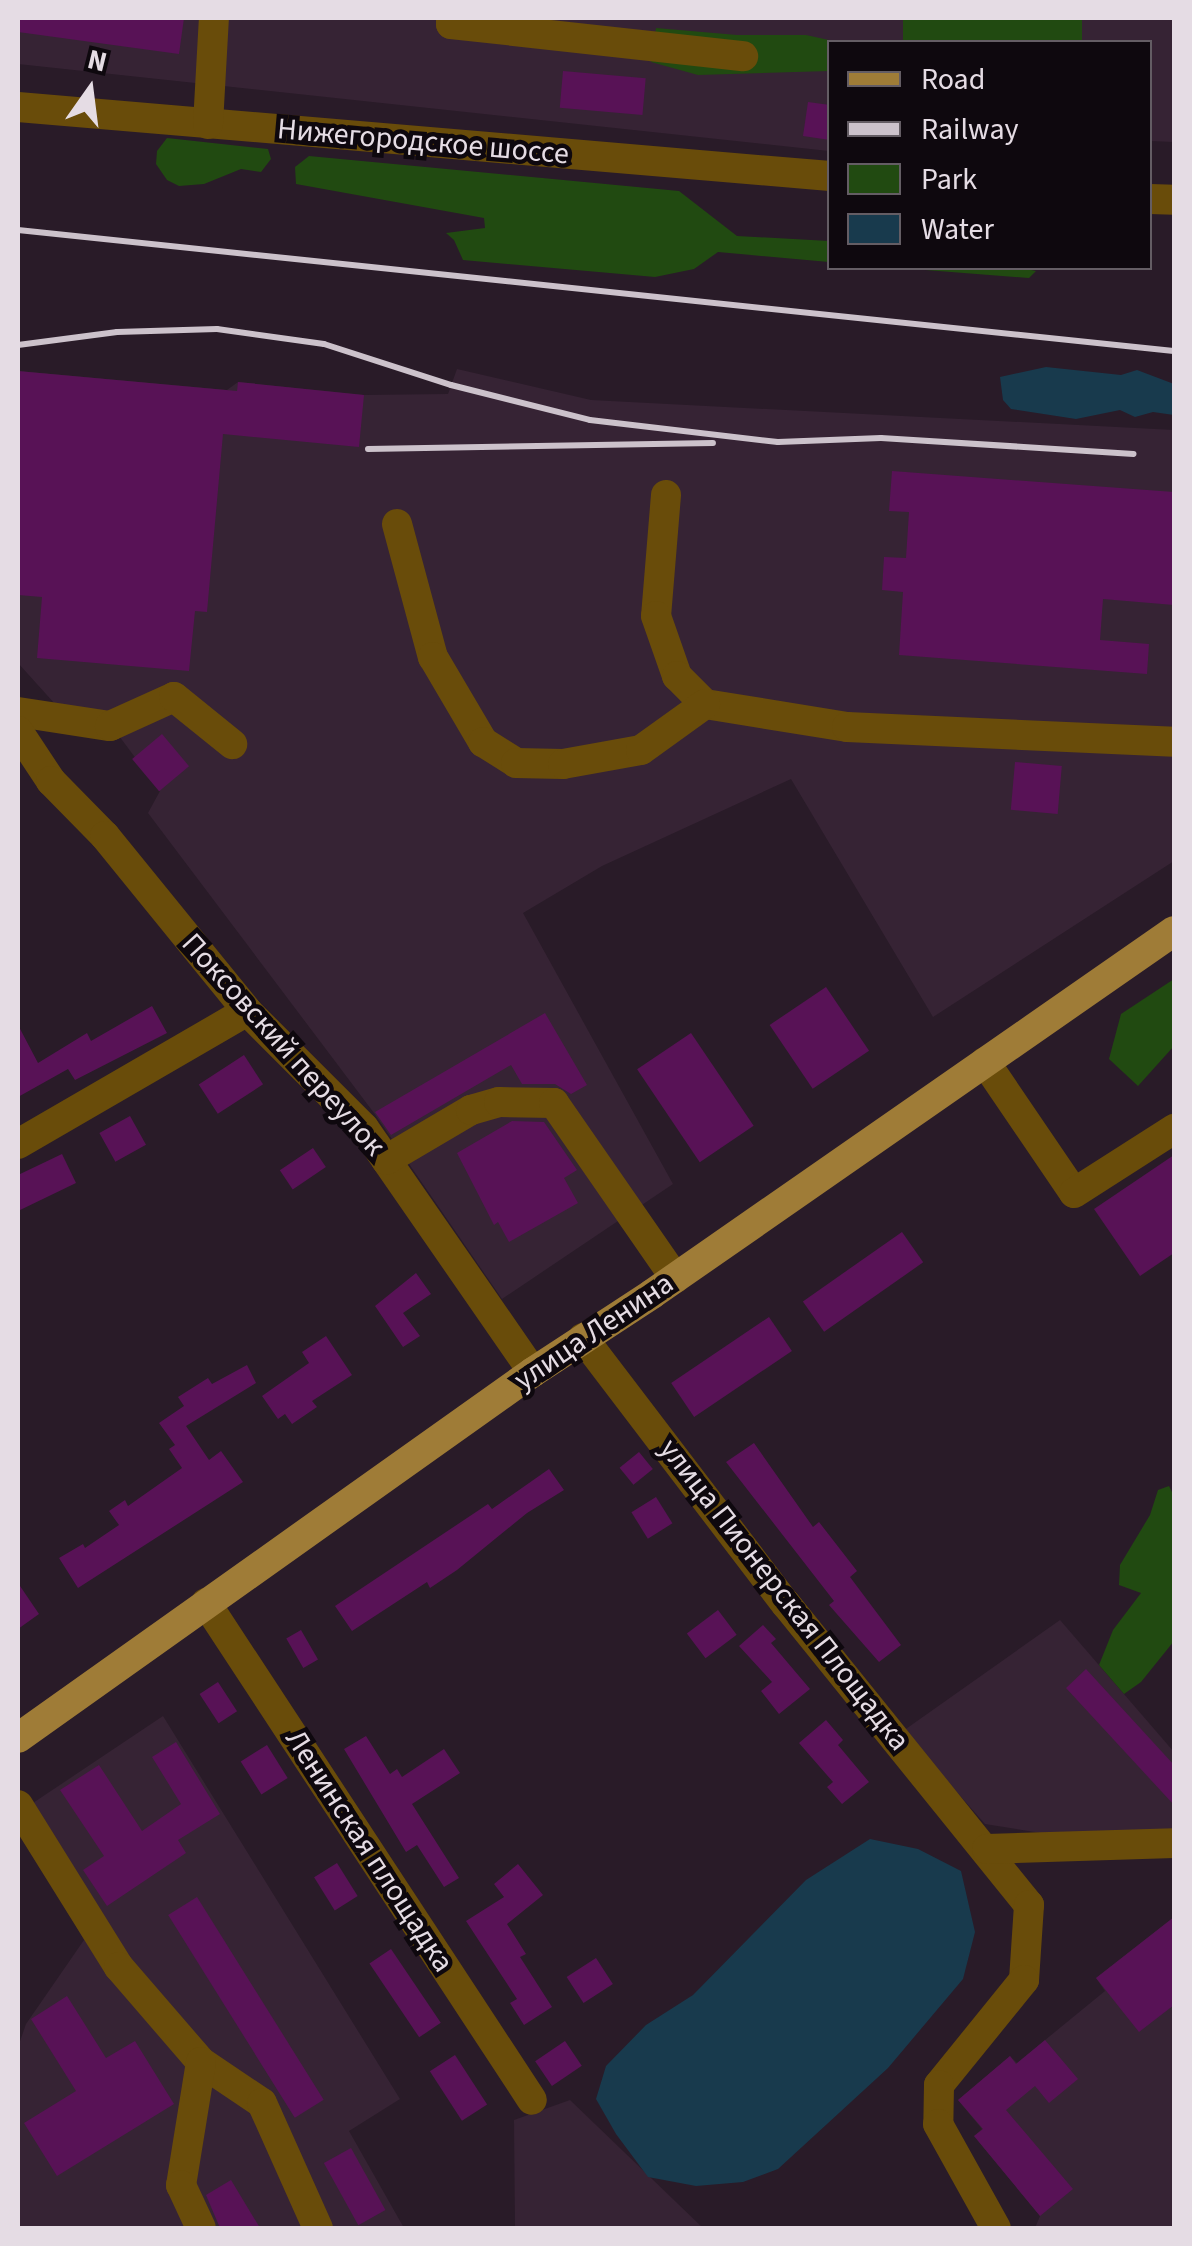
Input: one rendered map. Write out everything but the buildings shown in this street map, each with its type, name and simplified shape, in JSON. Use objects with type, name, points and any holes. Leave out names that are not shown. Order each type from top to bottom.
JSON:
[{"type":"main road","name":"улица Ленина","points":[[18,1738],[532,1372],[675,1278],[1174,931]]},
{"type":"street","points":[[208,124],[214,18]]},
{"type":"street","points":[[451,18],[451,24],[743,56]]},
{"type":"street","name":"Нижегородское шоссе","points":[[18,107],[827,176]]},
{"type":"street","points":[[666,495],[656,616],[677,676],[704,704],[847,727],[1174,742]]},
{"type":"street","points":[[397,524],[433,657],[483,742],[516,763],[563,764],[641,750],[704,704]]},
{"type":"street","points":[[18,712],[110,726],[174,697],[232,744]]},
{"type":"street","name":"Поксовский переулок","points":[[18,730],[52,781],[106,836],[247,1011],[364,1128],[532,1372]]},
{"type":"street","points":[[18,1144],[247,1011]]},
{"type":"street","points":[[985,1062],[1074,1193],[1174,1129]]},
{"type":"street","points":[[386,1160],[470,1110],[499,1102],[554,1103],[675,1278]]},
{"type":"street","name":"улица Пионерская Площадка","points":[[584,1338],[786,1604],[988,1849],[1029,1905],[1024,1980],[939,2085],[938,2124],[996,2228]]},
{"type":"street","name":"Ленинская площадка","points":[[206,1603],[532,2100]]},
{"type":"street","points":[[18,1805],[118,1967],[201,2062],[262,2104],[318,2228]]},
{"type":"street","points":[[988,1849],[1174,1842]]},
{"type":"street","points":[[201,2062],[181,2184],[201,2228]]},
{"type":"shaded area","points":[[18,18],[1174,18],[1174,142],[1152,141],[1152,40],[827,40],[827,151],[18,64]]},
{"type":"shaded area","points":[[457,369],[591,400],[1174,430],[1174,861],[933,1017],[791,779],[602,866],[523,913],[673,1184],[502,1299],[374,1113],[148,813],[160,791],[102,713],[55,704],[18,663],[18,371],[227,390],[238,382],[364,395],[448,394]]},
{"type":"shaded area","points":[[1060,1620],[1174,1752],[1174,1834],[1053,1835],[985,1824],[903,1731]]},
{"type":"shaded area","points":[[163,1716],[400,2099],[349,2131],[404,2228],[18,2228],[18,2047],[26,2024],[84,1940],[18,1824],[18,1813]]},
{"type":"shaded area","points":[[1174,1917],[1174,2228],[1035,2228],[1040,2216],[974,2136],[982,2129],[958,2100],[1010,2056],[1017,2063],[1105,1991],[1096,1978]]},
{"type":"shaded area","points":[[570,2100],[703,2228],[515,2228],[514,2120]]},
{"type":"green space","points":[[903,18],[1082,18],[1082,40],[903,40]]},
{"type":"green space","points":[[656,28],[737,35],[806,35],[829,40],[827,71],[698,75],[651,62]]},
{"type":"green space","points":[[167,138],[268,149],[271,159],[261,172],[241,169],[204,184],[179,186],[167,180],[156,164],[157,151]]},
{"type":"green space","points":[[309,156],[679,191],[737,236],[827,241],[827,262],[718,252],[694,269],[655,277],[463,260],[454,240],[446,233],[485,228],[484,218],[296,184],[295,167]]},
{"type":"green space","points":[[926,270],[1036,271],[1029,278]]},
{"type":"green space","points":[[1174,979],[1174,1046],[1138,1086],[1109,1059],[1121,1014]]},
{"type":"green space","points":[[1169,1486],[1174,1496],[1174,1641],[1141,1682],[1124,1694],[1099,1665],[1113,1630],[1141,1593],[1119,1585],[1120,1565],[1150,1515],[1158,1490]]},
{"type":"water","points":[[1046,367],[1121,375],[1137,370],[1174,384],[1174,415],[1153,412],[1135,417],[1120,410],[1076,419],[1011,409],[1003,400],[1000,377]]},
{"type":"water","points":[[870,1839],[918,1849],[961,1871],[975,1932],[963,1979],[888,2068],[778,2169],[743,2182],[696,2186],[648,2177],[596,2099],[606,2066],[646,2025],[693,1995],[806,1880]]},
{"type":"railway","points":[[18,230],[1174,351]]},
{"type":"railway","points":[[18,345],[117,332],[217,329],[324,344],[451,385],[590,420],[778,442],[881,438],[1133,454]]},
{"type":"railway","points":[[368,449],[713,443]]}]
